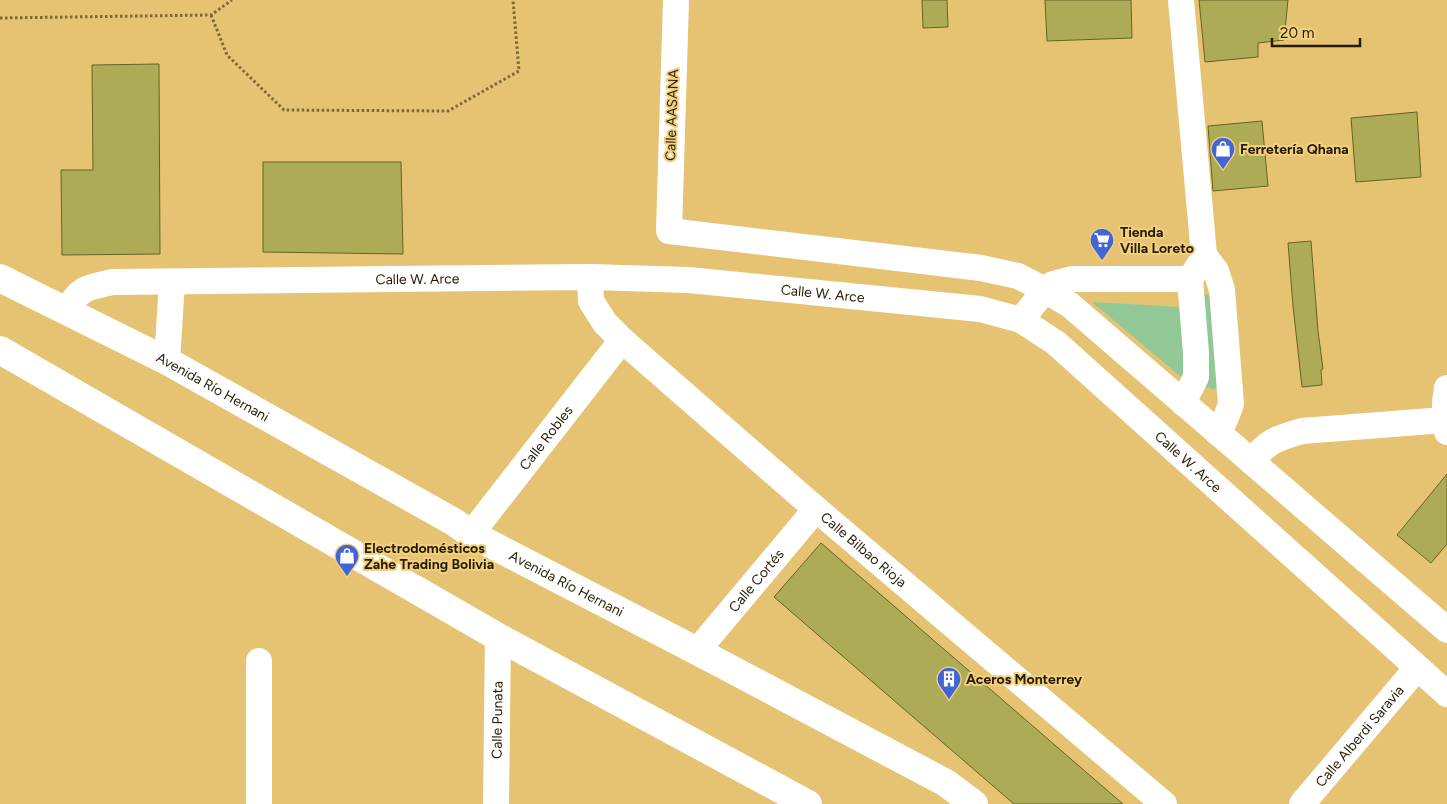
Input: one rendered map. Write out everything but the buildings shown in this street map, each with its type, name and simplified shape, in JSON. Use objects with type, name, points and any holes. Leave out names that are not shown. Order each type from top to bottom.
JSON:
[{"type":"street","name":"Calle AASANA","points":[[676,0],[669,231],[981,268],[1018,276],[1045,290]]},
{"type":"street","points":[[1181,0],[1204,255],[1216,271],[1222,290],[1231,404],[1225,420],[1217,432]]},
{"type":"street","points":[[1184,403],[1196,377],[1190,279],[1204,255]]},
{"type":"street","name":"Calle W. Arce","points":[[67,311],[74,297],[87,287],[114,282],[590,277],[689,280],[970,308],[1021,320],[1056,343],[1447,694]]},
{"type":"street","name":"Calle Bilbao Rioja","points":[[590,277],[592,301],[605,323],[622,340],[816,509],[1164,804]]},
{"type":"street","name":"Avenida Río Hernani","points":[[0,278],[167,361],[454,522],[471,534],[946,783],[974,804]]},
{"type":"street","points":[[1021,320],[1045,290],[1053,284],[1072,279],[1190,279]]},
{"type":"street","points":[[167,361],[172,282]]},
{"type":"street","points":[[1045,290],[1070,305],[1447,630]]},
{"type":"street","name":"Calle Robles","points":[[471,534],[622,340]]},
{"type":"street","points":[[0,350],[498,638],[808,804]]},
{"type":"street","points":[[1251,461],[1266,444],[1280,437],[1302,431],[1446,426],[1444,403],[1447,388]]},
{"type":"street","name":"Calle Cortés","points":[[697,651],[816,509]]},
{"type":"street","name":"Calle Punata","points":[[496,804],[498,638]]},
{"type":"street","points":[[259,661],[259,804]]},
{"type":"street","name":"Calle Alberdi Saravia","points":[[1302,804],[1417,668]]},
{"type":"path","points":[[0,18],[211,15],[232,0]]},
{"type":"path","points":[[211,15],[227,55],[284,110],[448,111],[519,71],[513,0]]},
{"type":"green space","points":[[1204,294],[1213,296],[1220,386],[1214,389],[1206,387],[1198,298]]},
{"type":"green space","points":[[1092,302],[1181,307],[1186,381]]},
{"type":"place","name":"Ferretería Qhana","points":[[1223,170]]},
{"type":"place","name":"Tienda Villa Loreto","points":[[1102,261]]},
{"type":"place","name":"Electrodomésticos Zahe Trading Bolivia","points":[[347,577]]},
{"type":"place","name":"Aceros Monterrey","points":[[949,700]]}]
